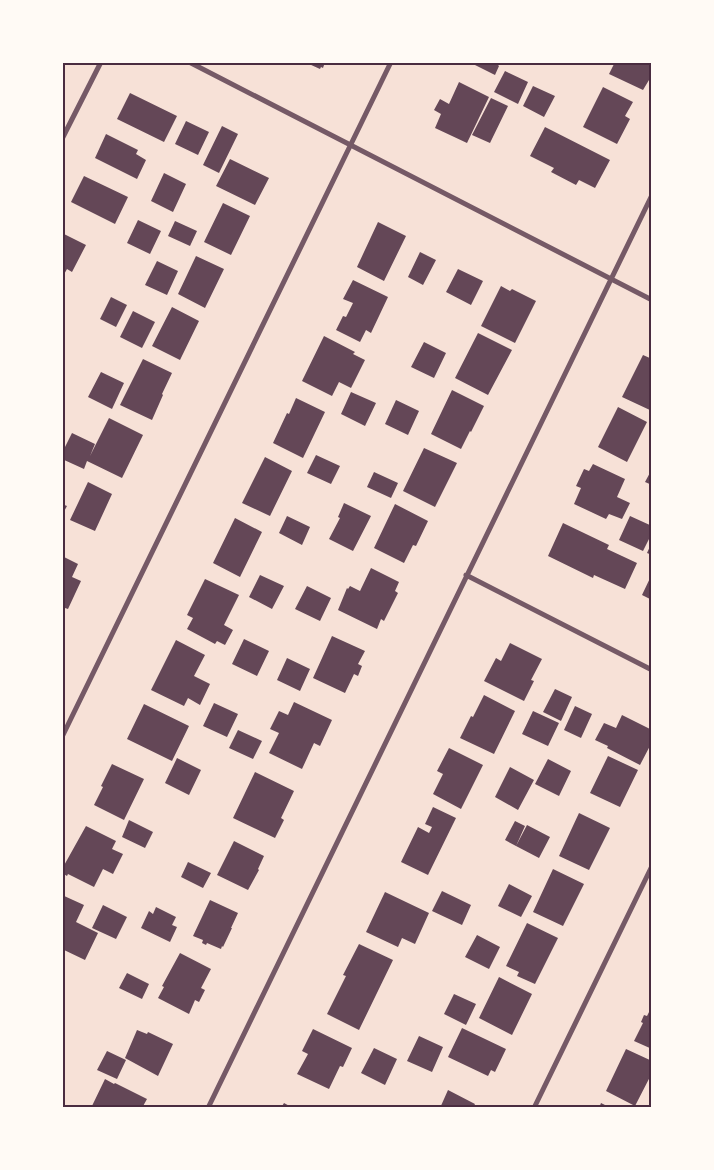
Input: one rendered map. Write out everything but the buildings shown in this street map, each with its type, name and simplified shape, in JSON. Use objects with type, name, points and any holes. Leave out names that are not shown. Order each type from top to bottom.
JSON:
[{"type":"street","points":[[62,139],[101,62]]},
{"type":"street","points":[[189,62],[652,300]]},
{"type":"street","points":[[62,737],[391,62]]},
{"type":"street","points":[[208,1108],[652,195]]},
{"type":"street","points":[[466,575],[652,670]]},
{"type":"street","points":[[534,1108],[652,866]]}]
